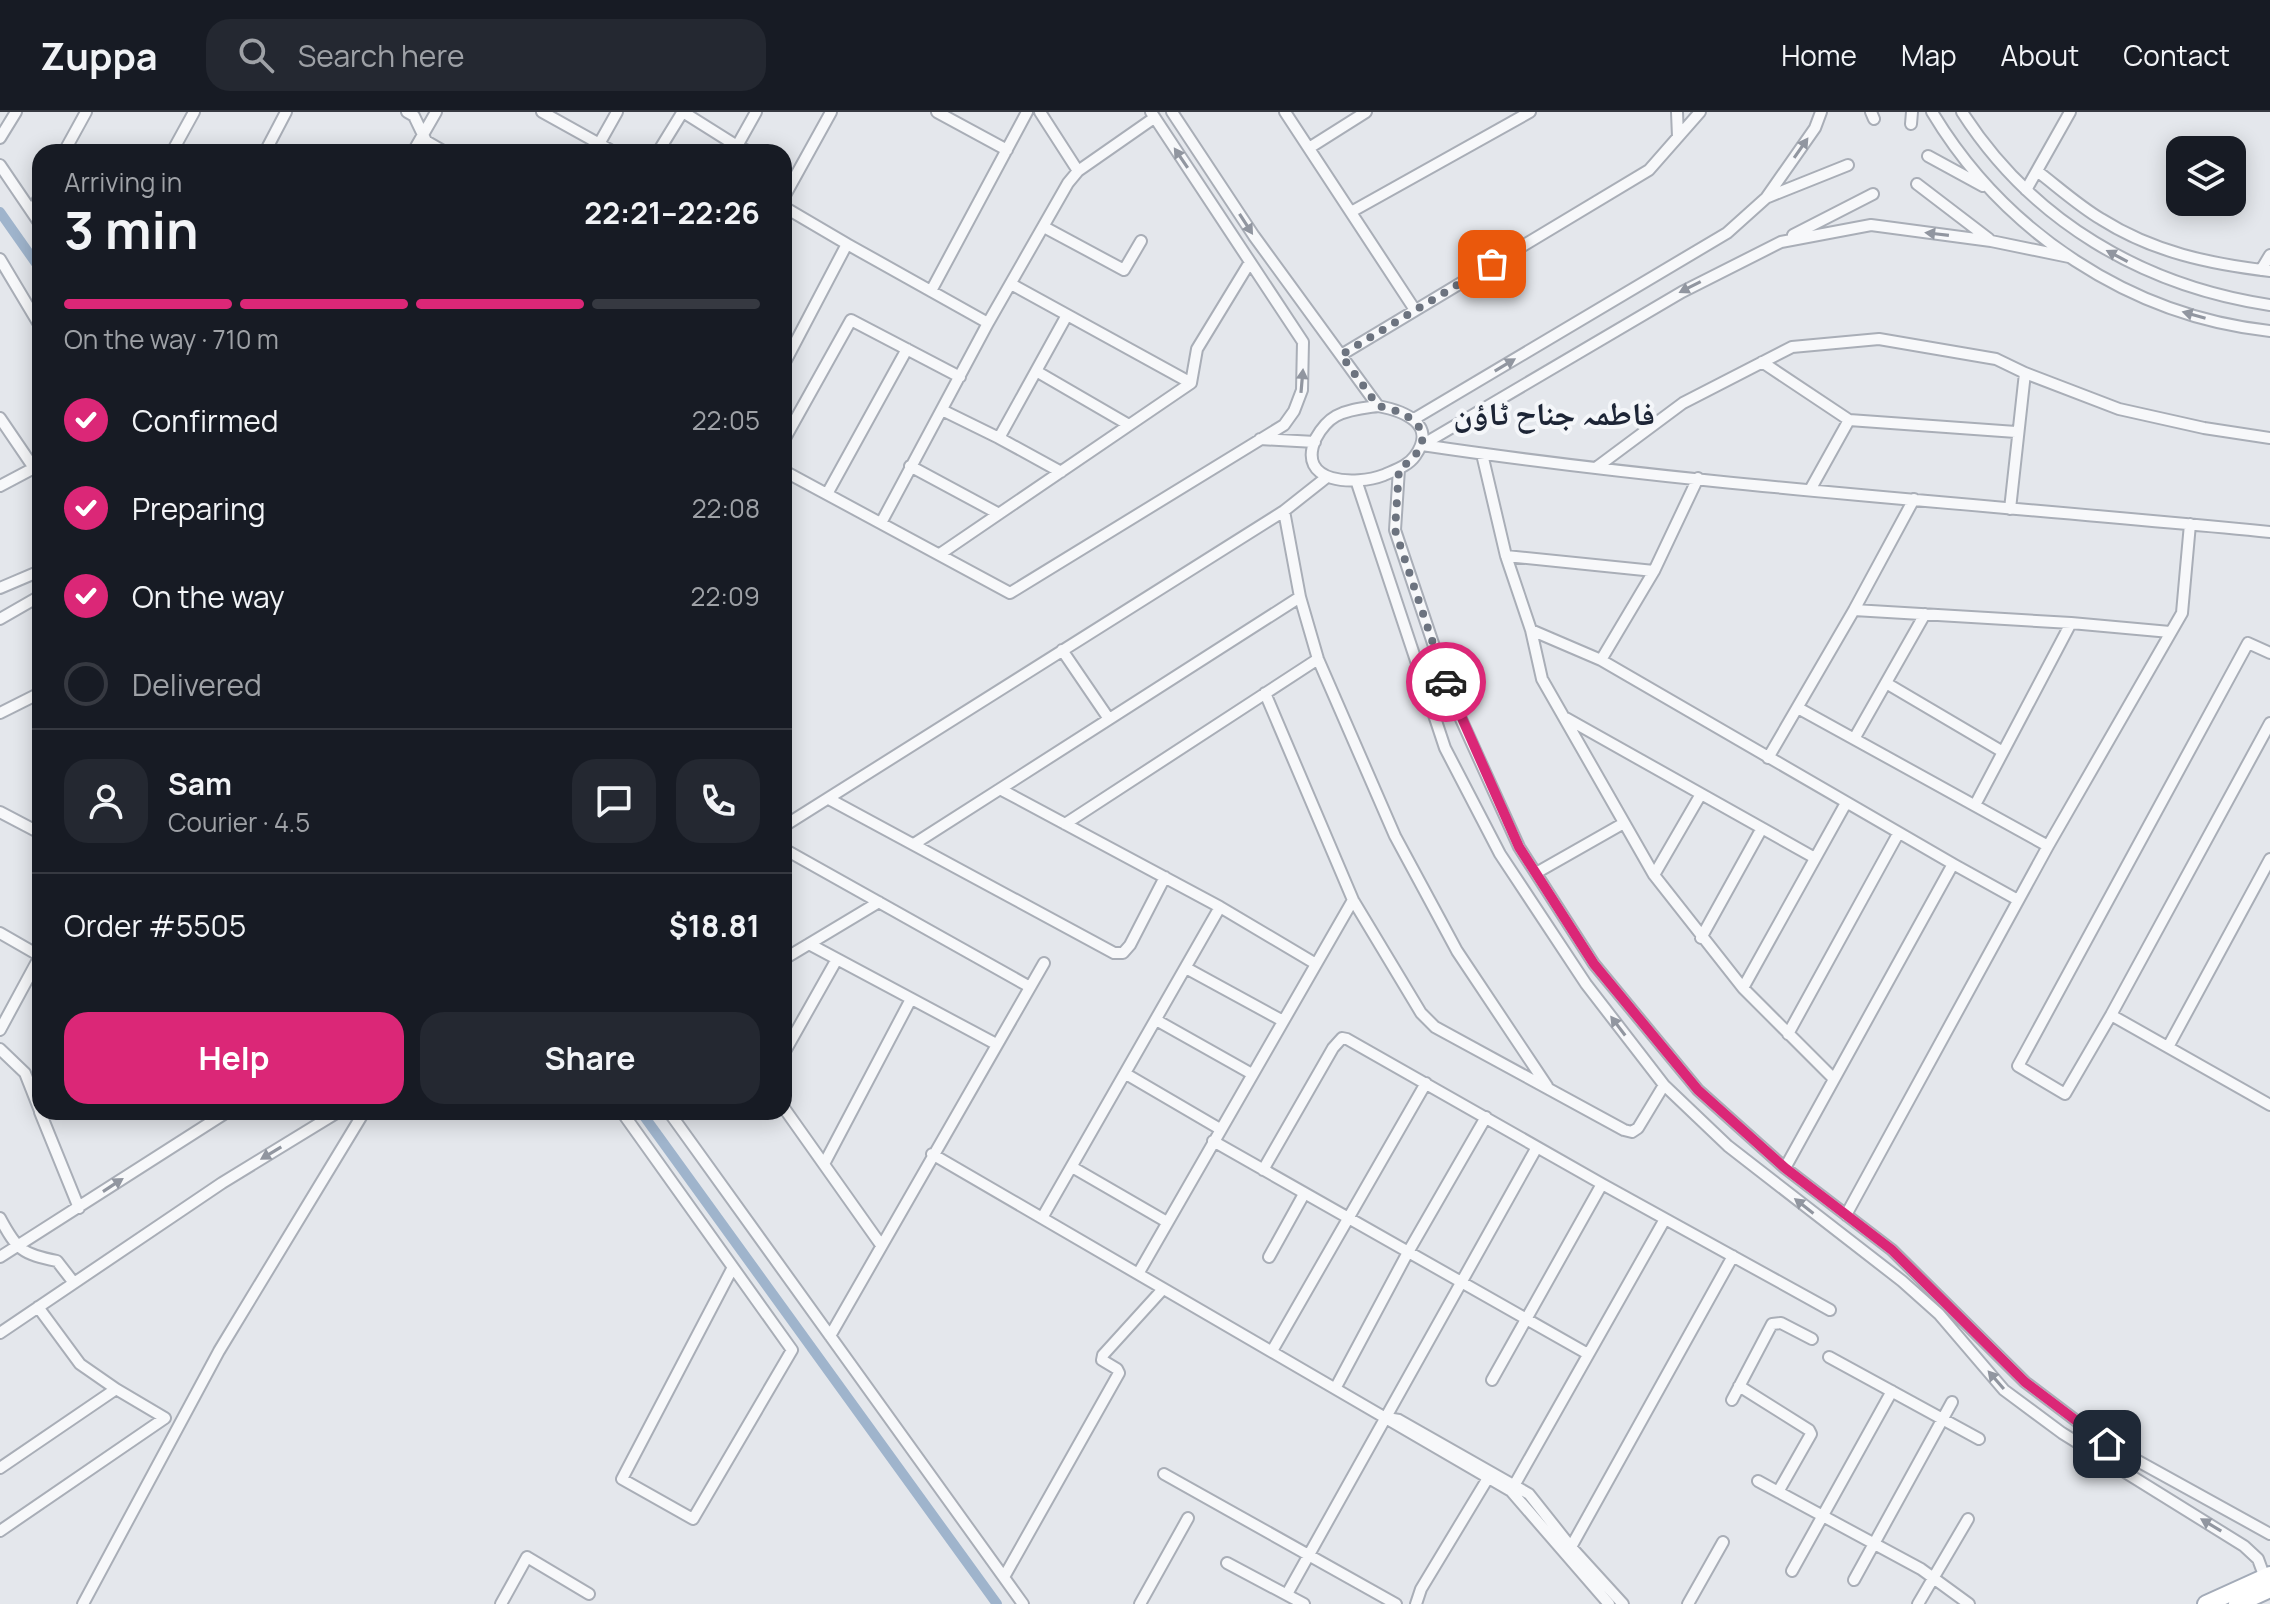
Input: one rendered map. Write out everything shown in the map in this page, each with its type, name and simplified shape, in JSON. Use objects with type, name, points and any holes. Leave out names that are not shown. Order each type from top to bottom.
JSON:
[{"type":"main road","points":[[2206,1604],[2268,1581]]},
{"type":"main road","points":[[2237,1604],[2268,1581]]},
{"type":"street","points":[[0,138],[16,112]]},
{"type":"street","points":[[68,144],[86,112]]},
{"type":"street","points":[[269,144],[286,112]]},
{"type":"street","points":[[407,112],[414,116],[426,141],[431,144]]},
{"type":"street","points":[[418,144],[436,112]]},
{"type":"street","points":[[542,112],[599,144],[617,112]]},
{"type":"street","points":[[663,144],[683,112],[734,144]]},
{"type":"street","points":[[738,144],[756,112]]},
{"type":"street","points":[[792,183],[831,112]]},
{"type":"street","points":[[937,112],[1007,150]]},
{"type":"street","points":[[931,291],[1027,112]]},
{"type":"street","points":[[1040,112],[1078,171]]},
{"type":"street","points":[[1172,112],[1254,236],[1378,406]]},
{"type":"street","points":[[1285,112],[1415,310]]},
{"type":"street","points":[[1309,148],[1366,112]]},
{"type":"street","points":[[1351,212],[1530,112]]},
{"type":"street","points":[[1677,112],[1678,137]]},
{"type":"street","points":[[1341,355],[1649,170],[1700,112]]},
{"type":"street","points":[[1414,419],[1727,233],[1766,198],[1815,128],[1821,112]]},
{"type":"street","points":[[1932,112],[1989,189],[2027,226],[2069,257],[2114,284],[2162,305],[2213,321],[2270,331]]},
{"type":"street","points":[[1962,112],[1985,145],[2026,190],[2078,233],[2145,271],[2194,289],[2270,305]]},
{"type":"street","points":[[2026,190],[2070,112]]},
{"type":"street","points":[[176,144],[192,113]]},
{"type":"street","points":[[792,475],[1010,593],[1284,425],[1294,411],[1302,390],[1303,342],[1152,115],[1078,171],[1068,183],[988,323],[881,523]]},
{"type":"street","points":[[1928,156],[1989,189]]},
{"type":"street","points":[[0,165],[32,211]]},
{"type":"street","points":[[1766,198],[1848,165]]},
{"type":"street","points":[[2037,171],[2101,220],[2176,255],[2266,271],[2270,255]]},
{"type":"street","points":[[792,172],[797,174]]},
{"type":"street","points":[[1917,184],[1991,241]]},
{"type":"street","points":[[1422,445],[1422,431],[1414,419],[1399,410],[1378,406],[1336,416],[1321,428],[1311,448],[1314,465],[1327,477],[1357,483],[1399,469],[1413,460],[1422,445],[1682,292],[1873,194]]},
{"type":"street","points":[[792,212],[988,323]]},
{"type":"street","points":[[1781,242],[1871,225],[1991,241],[2069,257]]},
{"type":"street","points":[[1044,227],[1124,270],[1141,241]]},
{"type":"street","points":[[792,349],[847,244]]},
{"type":"street","points":[[940,554],[1191,383],[1197,349],[1250,262]]},
{"type":"street","points":[[2,266],[32,313]]},
{"type":"street","points":[[1011,284],[1191,383]]},
{"type":"street","points":[[999,438],[1067,315]]},
{"type":"street","points":[[792,426],[851,320],[960,377]]},
{"type":"street","points":[[1597,467],[1683,403],[1792,347],[1879,339],[1996,359],[2119,409],[2204,428],[2270,438]]},
{"type":"street","points":[[827,494],[907,349]]},
{"type":"street","points":[[1762,362],[1849,420],[2016,432]]},
{"type":"street","points":[[1036,371],[1129,425]]},
{"type":"street","points":[[2010,509],[2016,432],[2025,373]]},
{"type":"street","points":[[942,410],[1061,472]]},
{"type":"street","points":[[0,418],[32,460]]},
{"type":"street","points":[[1810,490],[1849,420]]},
{"type":"street","points":[[1258,439],[1315,442]]},
{"type":"street","points":[[1422,445],[1810,490],[2270,532]]},
{"type":"street","points":[[1482,454],[1506,556],[1531,630],[1542,679],[1654,875],[1743,988],[1834,1079]]},
{"type":"street","points":[[910,466],[999,514]]},
{"type":"street","points":[[1399,469],[1395,530],[1451,697],[1519,847],[1594,964],[1698,1090],[1785,1168],[1892,1250],[2025,1382],[2107,1444],[2270,1534]]},
{"type":"street","points":[[0,486],[32,470]]},
{"type":"street","points":[[792,821],[1284,511],[1327,477]]},
{"type":"street","points":[[1601,660],[1654,571],[1698,478]]},
{"type":"street","points":[[1357,483],[1445,748],[1500,854],[1586,984],[1664,1085],[1728,1146],[1939,1314],[2004,1390],[2062,1433],[2244,1546],[2258,1559],[2268,1581]]},
{"type":"street","points":[[1768,758],[1914,499]]},
{"type":"street","points":[[1284,511],[1300,597],[1318,659],[1395,836],[1457,951],[1549,1089]]},
{"type":"street","points":[[1846,1215],[2048,846],[2182,613],[2190,524]]},
{"type":"street","points":[[1506,556],[1654,571]]},
{"type":"street","points":[[0,588],[32,574]]},
{"type":"street","points":[[914,844],[1300,597]]},
{"type":"street","points":[[0,619],[32,601]]},
{"type":"street","points":[[1854,610],[2170,632]]},
{"type":"street","points":[[1854,739],[1925,614]]},
{"type":"street","points":[[1975,805],[2071,623]]},
{"type":"street","points":[[1531,630],[1601,660],[1898,834],[2018,900]]},
{"type":"street","points":[[2270,653],[2248,643],[2018,1066],[2065,1094],[2270,723]]},
{"type":"street","points":[[1062,650],[1109,719]]},
{"type":"street","points":[[1065,824],[1318,659]]},
{"type":"street","points":[[1886,683],[2003,752]]},
{"type":"street","points":[[1265,693],[1353,900],[1421,1013],[1435,1027],[1624,1130],[1632,1132],[1638,1128],[1664,1085]]},
{"type":"street","points":[[0,713],[32,697]]},
{"type":"street","points":[[28,699],[32,701]]},
{"type":"street","points":[[1798,708],[2048,846]]},
{"type":"street","points":[[1563,716],[1815,858]]},
{"type":"street","points":[[1000,789],[1220,907],[1316,964]]},
{"type":"street","points":[[1654,875],[1701,794]]},
{"type":"street","points":[[829,799],[1114,953],[1123,953],[1130,945],[1165,877]]},
{"type":"street","points":[[1743,988],[1846,803]]},
{"type":"street","points":[[0,812],[32,829]]},
{"type":"street","points":[[1536,873],[1624,823]]},
{"type":"street","points":[[1701,938],[1762,828]]},
{"type":"street","points":[[1788,1034],[1898,834]]},
{"type":"street","points":[[792,853],[1030,987]]},
{"type":"street","points":[[2168,1047],[2270,859]]},
{"type":"street","points":[[1785,1168],[1953,864]]},
{"type":"street","points":[[1138,1274],[1353,900]]},
{"type":"street","points":[[792,954],[879,902]]},
{"type":"street","points":[[1042,1218],[1220,907]]},
{"type":"street","points":[[0,933],[32,951]]},
{"type":"street","points":[[809,944],[996,1044]]},
{"type":"street","points":[[792,1039],[837,959]]},
{"type":"street","points":[[830,1336],[1044,963]]},
{"type":"street","points":[[1186,968],[1283,1021]]},
{"type":"street","points":[[0,1030],[32,971]]},
{"type":"street","points":[[824,1164],[911,999]]},
{"type":"street","points":[[2111,1015],[2270,1105]]},
{"type":"street","points":[[1156,1020],[1252,1074]]},
{"type":"street","points":[[1263,1170],[1333,1048],[1342,1038],[1830,1310]]},
{"type":"street","points":[[0,1049],[25,1073],[32,1091]]},
{"type":"street","points":[[1126,1074],[1220,1129]]},
{"type":"street","points":[[1272,1351],[1426,1083]]},
{"type":"street","points":[[1336,1387],[1407,1254],[1486,1117]]},
{"type":"street","points":[[792,1119],[881,1245]]},
{"type":"street","points":[[43,1120],[79,1208]]},
{"type":"street","points":[[0,1257],[215,1120]]},
{"type":"street","points":[[0,1333],[222,1183],[325,1120]]},
{"type":"street","points":[[83,1604],[219,1351],[359,1120]]},
{"type":"street","points":[[628,1120],[792,1350],[693,1519],[622,1479],[732,1269]]},
{"type":"street","points":[[675,1120],[1023,1604]]},
{"type":"street","points":[[1213,1141],[1407,1254],[1588,1354]]},
{"type":"street","points":[[1287,1594],[1537,1147]]},
{"type":"street","points":[[932,1154],[1336,1387],[1397,1426],[1488,1478],[1514,1488],[1609,1604]]},
{"type":"street","points":[[1072,1167],[1167,1222]]},
{"type":"street","points":[[1492,1380],[1602,1184]]},
{"type":"street","points":[[1269,1257],[1304,1194]]},
{"type":"street","points":[[0,1218],[19,1247],[30,1255],[57,1261],[74,1283]]},
{"type":"street","points":[[1514,1488],[1665,1219]]},
{"type":"street","points":[[1571,1547],[1733,1256]]},
{"type":"street","points":[[1004,1577],[1119,1373],[1102,1360],[1103,1355],[1163,1289]]},
{"type":"street","points":[[0,1531],[165,1418],[80,1364],[38,1307]]},
{"type":"street","points":[[1732,1400],[1775,1322],[1812,1339]]},
{"type":"street","points":[[1829,1357],[1979,1439]]},
{"type":"street","points":[[1739,1386],[1811,1434],[1778,1492]]},
{"type":"street","points":[[0,1468],[116,1389]]},
{"type":"street","points":[[1792,1571],[1892,1391]]},
{"type":"street","points":[[1854,1580],[1952,1402]]},
{"type":"street","points":[[1388,1418],[1399,1420],[1535,1501],[1571,1547],[1623,1604]]},
{"type":"street","points":[[1164,1474],[1396,1604]]},
{"type":"street","points":[[1416,1604],[1421,1589],[1488,1478]]},
{"type":"street","points":[[1758,1481],[1934,1578],[1969,1604]]},
{"type":"street","points":[[1140,1604],[1188,1518]]},
{"type":"street","points":[[1918,1604],[1968,1519]]},
{"type":"street","points":[[1688,1604],[1723,1542]]},
{"type":"street","points":[[501,1604],[527,1557],[589,1594]]},
{"type":"street","points":[[1227,1563],[1304,1604]]},
{"type":"waterway","points":[[0,212],[32,258]]},
{"type":"waterway","points":[[647,1120],[997,1604]]},
{"type":"way so far","points":[[1446,682],[1395,530],[1399,469],[1413,460],[1422,445],[1422,431],[1414,419],[1399,410],[1378,406],[1341,355],[1492,264]]},
{"type":"district","name":"فاطمہ جناح ٹاؤن","points":[[1554,413]]},
{"type":"route","points":[[1446,682],[1519,847],[1594,964],[1698,1090],[1785,1168],[1892,1250],[2025,1382],[2107,1444]]}]
